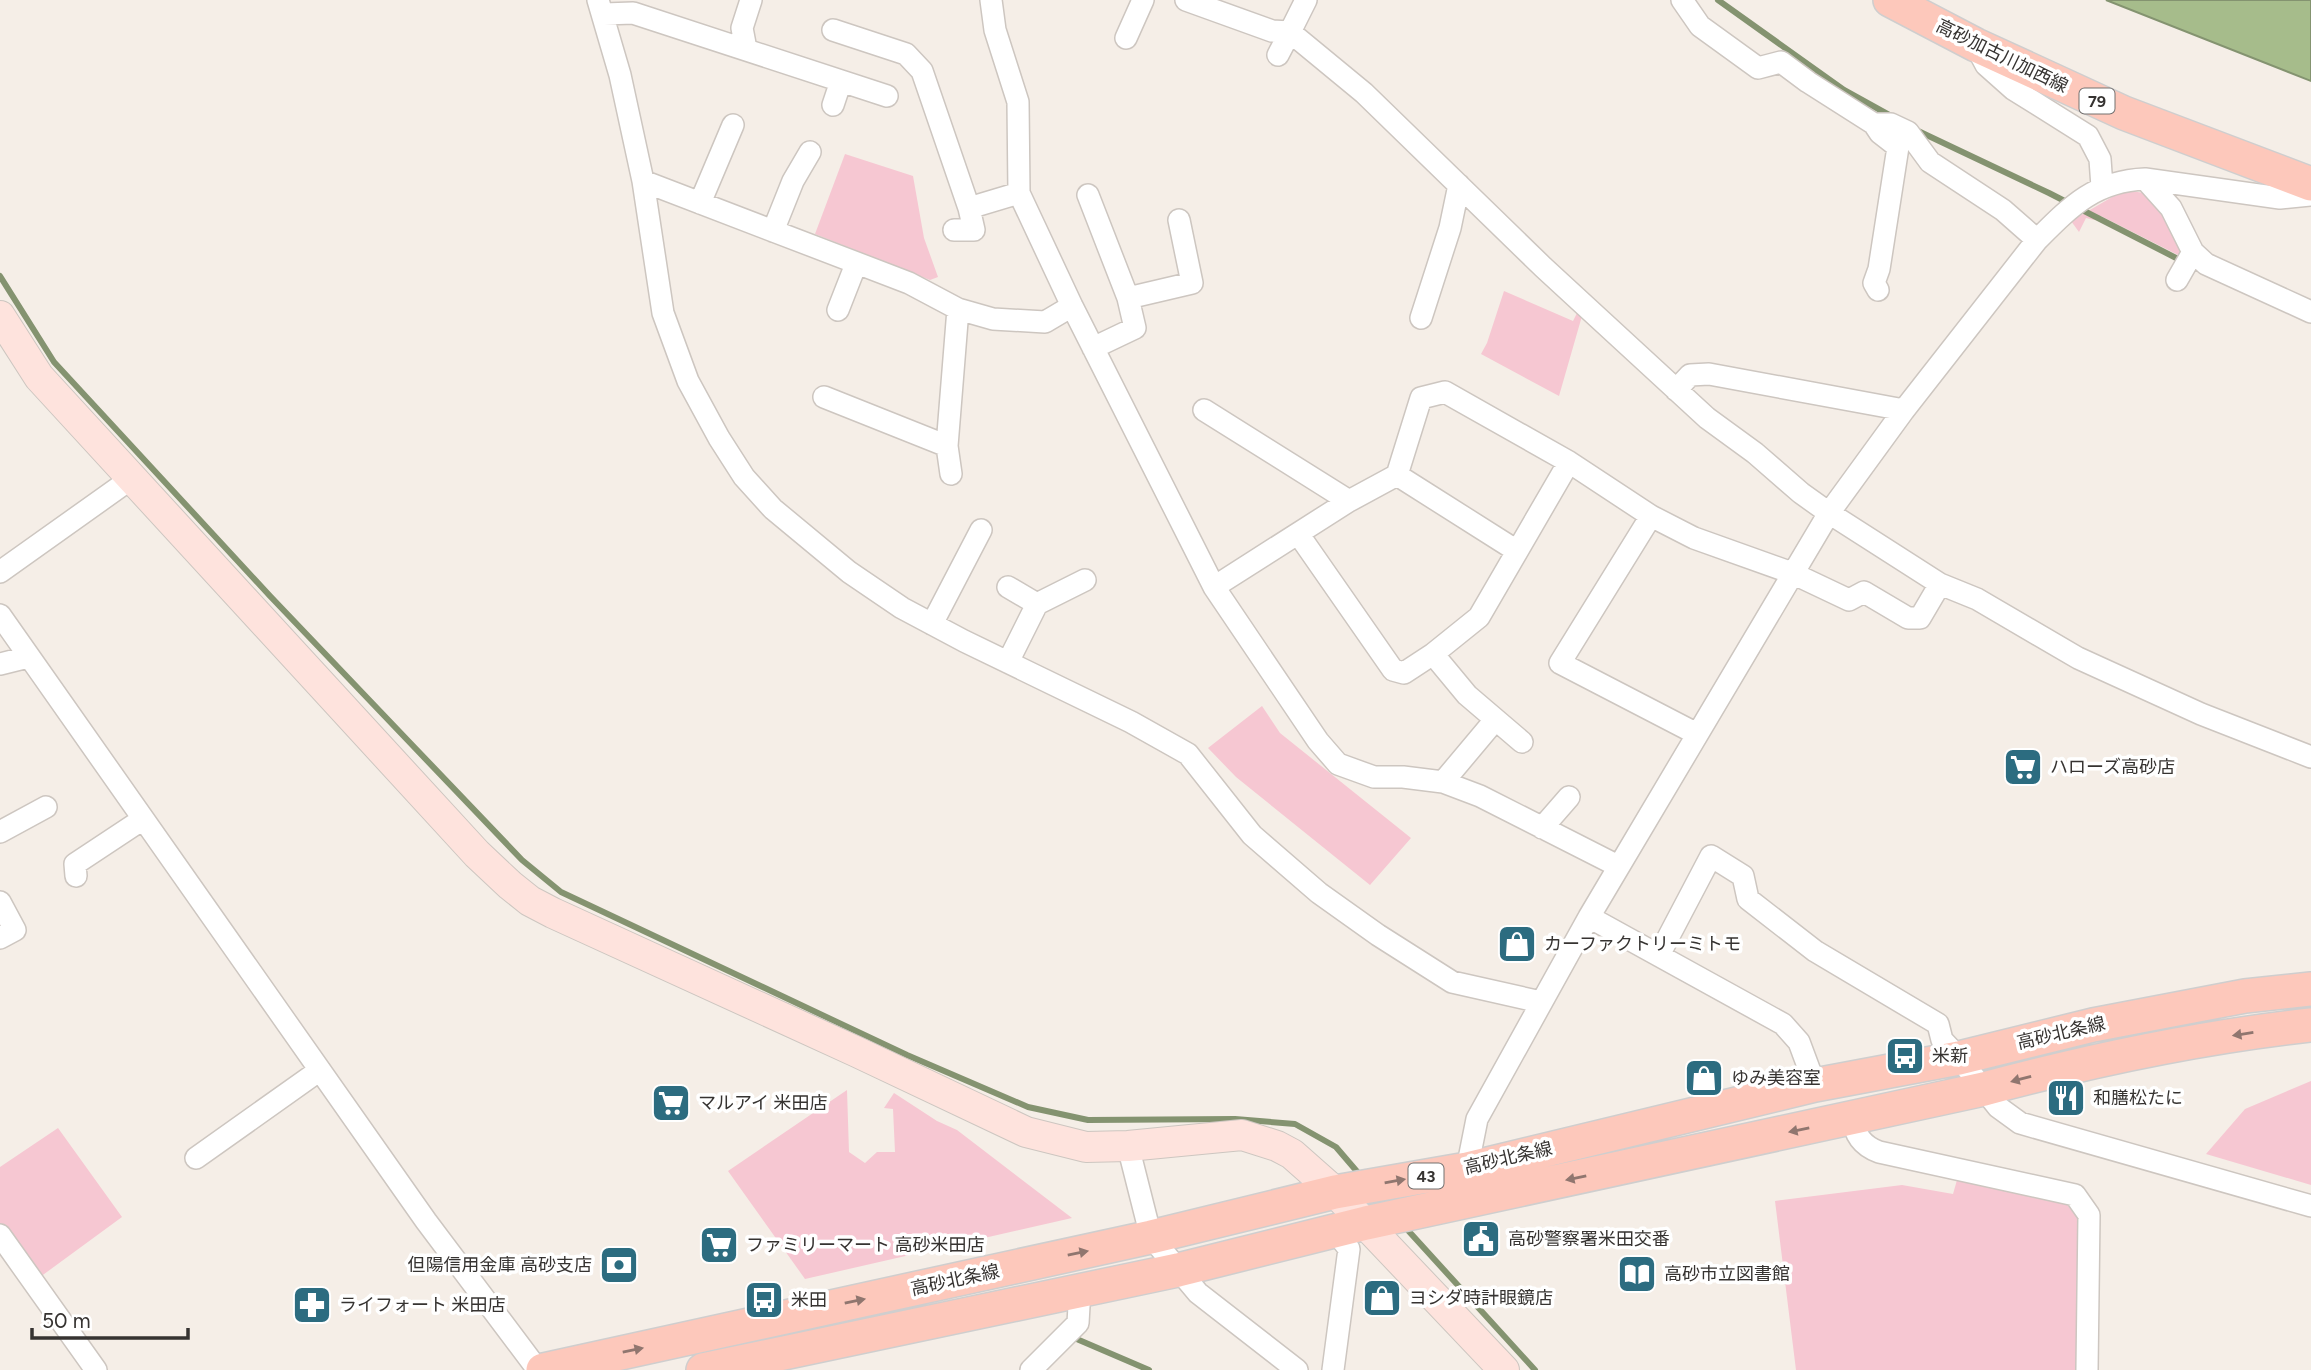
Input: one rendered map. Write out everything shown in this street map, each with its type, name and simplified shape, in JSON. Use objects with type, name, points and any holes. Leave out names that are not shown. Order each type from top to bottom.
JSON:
[{"type":"main road","name":"高砂加古川加西線","points":[[1890,0],[1976,45],[2124,113],[2311,184]]},
{"type":"main road","name":"高砂北条線","points":[[540,1370],[1151,1237],[1335,1192],[1467,1168],[1815,1085],[1959,1058],[2093,1025],[2245,996],[2311,989]]},
{"type":"main road","name":"高砂北条線","points":[[703,1370],[1178,1270],[1351,1227],[1984,1089],[2067,1067],[2170,1046],[2311,1025]]},
{"type":"street","points":[[746,49],[742,28],[751,0]]},
{"type":"street","points":[[991,0],[995,30],[1018,102],[1019,193],[1072,306],[1214,587],[1318,741],[1338,764],[1374,778],[1415,778],[1443,782],[1480,796],[1618,866]]},
{"type":"street","points":[[1126,0],[1131,0]]},
{"type":"street","points":[[1126,37],[1143,0]]},
{"type":"street","points":[[1186,0],[1272,31],[1290,32],[1364,93],[1707,418],[1829,513],[1940,584],[1977,600],[2078,658],[2201,714],[2311,757]]},
{"type":"street","points":[[1278,55],[1306,0]]},
{"type":"street","points":[[1682,0],[1700,26],[1758,68],[1781,62],[1874,124],[1880,133],[1898,147],[1930,162],[2003,210],[2037,240]]},
{"type":"street","points":[[887,96],[633,13],[601,7],[643,181],[663,313],[688,382],[744,477],[782,517],[849,572],[902,608],[1131,722],[1188,754],[1252,835],[1319,893],[1378,935],[1452,982],[1541,1002]]},
{"type":"street","points":[[833,30],[887,40],[906,54],[922,71],[946,114],[974,230],[954,230]]},
{"type":"street","points":[[1976,45],[1986,65],[2013,89],[2088,136],[2100,159],[2102,187]]},
{"type":"street","points":[[833,105],[841,81]]},
{"type":"street","points":[[1874,124],[1891,124],[1909,132],[1930,162]]},
{"type":"street","points":[[700,202],[733,125]]},
{"type":"street","points":[[1878,290],[1874,283],[1879,269],[1898,147]]},
{"type":"street","points":[[773,231],[793,181],[810,152]]},
{"type":"street","points":[[2145,179],[2171,208],[2185,265],[2206,264],[2311,312]]},
{"type":"street","points":[[1474,1200],[1467,1168],[1477,1119],[1618,866],[1829,513],[2037,240],[2082,200],[2102,187],[2124,180],[2145,179],[2280,198],[2311,195]]},
{"type":"street","points":[[643,181],[909,283],[958,309],[993,319],[1045,322],[1072,306]]},
{"type":"street","points":[[1422,318],[1450,228],[1459,185]]},
{"type":"street","points":[[969,208],[1019,193]]},
{"type":"street","points":[[1088,195],[1128,298],[1135,328],[1093,348]]},
{"type":"street","points":[[1128,298],[1192,283],[1179,220]]},
{"type":"street","points":[[838,310],[856,264]]},
{"type":"street","points":[[951,474],[947,446],[958,309]]},
{"type":"street","points":[[0,316],[39,377],[477,854],[530,901],[1026,1132],[1086,1147],[1128,1146],[1242,1135],[1277,1146],[1292,1154],[1335,1192],[1351,1227],[1504,1370]]},
{"type":"street","points":[[1676,390],[1690,374],[1709,373],[1905,410]]},
{"type":"street","points":[[1214,587],[1349,501],[1397,475],[1421,398],[1445,392],[1569,463],[1651,516],[1694,538],[1792,573],[1849,600],[1864,592],[1908,618],[1920,618],[1940,584]]},
{"type":"street","points":[[824,397],[848,416],[947,446]]},
{"type":"street","points":[[1204,410],[1349,501]]},
{"type":"street","points":[[1299,535],[1393,670],[1404,673],[1433,654],[1479,617],[1569,463]]},
{"type":"street","points":[[1397,475],[1517,551]]},
{"type":"street","points":[[0,572],[132,478]]},
{"type":"street","points":[[1651,516],[1560,663],[1697,734]]},
{"type":"street","points":[[932,624],[981,530]]},
{"type":"street","points":[[1008,662],[1037,604],[1085,580]]},
{"type":"street","points":[[1008,587],[1037,604]]},
{"type":"street","points":[[0,615],[426,1221],[540,1370]]},
{"type":"street","points":[[1433,654],[1467,695],[1522,742]]},
{"type":"street","points":[[0,664],[28,657]]},
{"type":"street","points":[[1443,782],[1495,720]]},
{"type":"street","points":[[1542,828],[1569,797]]},
{"type":"street","points":[[0,832],[46,807]]},
{"type":"street","points":[[76,876],[75,864],[143,819]]},
{"type":"street","points":[[1659,955],[1711,856],[1742,876],[1748,899],[1815,951],[1938,1024],[1942,1040],[1998,1107],[2020,1123],[2311,1206]]},
{"type":"street","points":[[0,902],[15,930],[0,938]]},
{"type":"street","points":[[1589,917],[1783,1024],[1799,1042],[1815,1085]]},
{"type":"street","points":[[195,1158],[320,1070]]},
{"type":"street","points":[[1853,1117],[1858,1136],[1868,1148],[1879,1152],[2075,1195],[2089,1215],[2087,1370]]},
{"type":"street","points":[[1128,1146],[1151,1237],[1198,1293],[1297,1370]]},
{"type":"street","points":[[1333,1370],[1351,1227]]},
{"type":"street","points":[[0,1235],[96,1370]]},
{"type":"street","points":[[1031,1370],[1078,1323],[1080,1289]]},
{"type":"shaded area","points":[[2106,0],[2311,0],[2311,81]]},
{"type":"shaded area","points":[[845,154],[913,176],[924,238],[938,277],[930,280],[815,234]]},
{"type":"shaded area","points":[[2119,193],[2144,193],[2159,202],[2183,240],[2182,257],[2101,216],[2094,220],[2086,218],[2079,232],[2071,221]]},
{"type":"shaded area","points":[[1504,291],[1573,321],[1580,307],[1584,309],[1559,396],[1481,354]]},
{"type":"shaded area","points":[[1262,706],[1280,733],[1411,838],[1370,885],[1236,777],[1208,748]]},
{"type":"shaded area","points":[[2311,1081],[2311,1185],[2206,1154],[2245,1109]]},
{"type":"shaded area","points":[[847,1090],[849,1152],[865,1163],[877,1152],[895,1152],[893,1109],[884,1108],[894,1093],[937,1121],[957,1130],[1072,1218],[805,1279],[728,1171]]},
{"type":"shaded area","points":[[58,1128],[122,1217],[36,1280],[0,1229],[0,1167]]},
{"type":"shaded area","points":[[1957,1180],[2066,1203],[2081,1223],[2077,1370],[1796,1370],[1775,1201],[1902,1185],[1953,1194]]},
{"type":"waterway","points":[[1718,0],[1844,90],[1891,116]]},
{"type":"waterway","points":[[1916,130],[2049,193],[2182,261]]},
{"type":"waterway","points":[[0,276],[54,362],[270,596],[522,860],[561,892],[907,1055],[1028,1107],[1088,1120],[1235,1119],[1295,1124],[1336,1147],[1360,1175]]},
{"type":"waterway","points":[[1404,1226],[1535,1370]]},
{"type":"waterway","points":[[1072,1337],[1149,1370]]},
{"type":"place","name":"ハローズ高砂店","points":[[2023,767]]},
{"type":"place","name":"カーファクトリーミトモ","points":[[1517,944]]},
{"type":"place","name":"米新","points":[[1905,1056]]},
{"type":"place","name":"ゆみ美容室","points":[[1704,1078]]},
{"type":"place","name":"和膳松たに","points":[[2066,1098]]},
{"type":"place","name":"マルアイ 米田店","points":[[671,1103]]},
{"type":"place","name":"高砂警察署米田交番","points":[[1481,1239]]},
{"type":"place","name":"ファミリーマート 高砂米田店","points":[[719,1245]]},
{"type":"place","name":"但陽信用金庫 高砂支店","points":[[619,1265]]},
{"type":"place","name":"高砂市立図書館","points":[[1637,1274]]},
{"type":"place","name":"ヨシダ時計眼鏡店","points":[[1382,1298]]},
{"type":"place","name":"米田","points":[[764,1300]]},
{"type":"place","name":"ライフォート 米田店","points":[[312,1305]]}]
